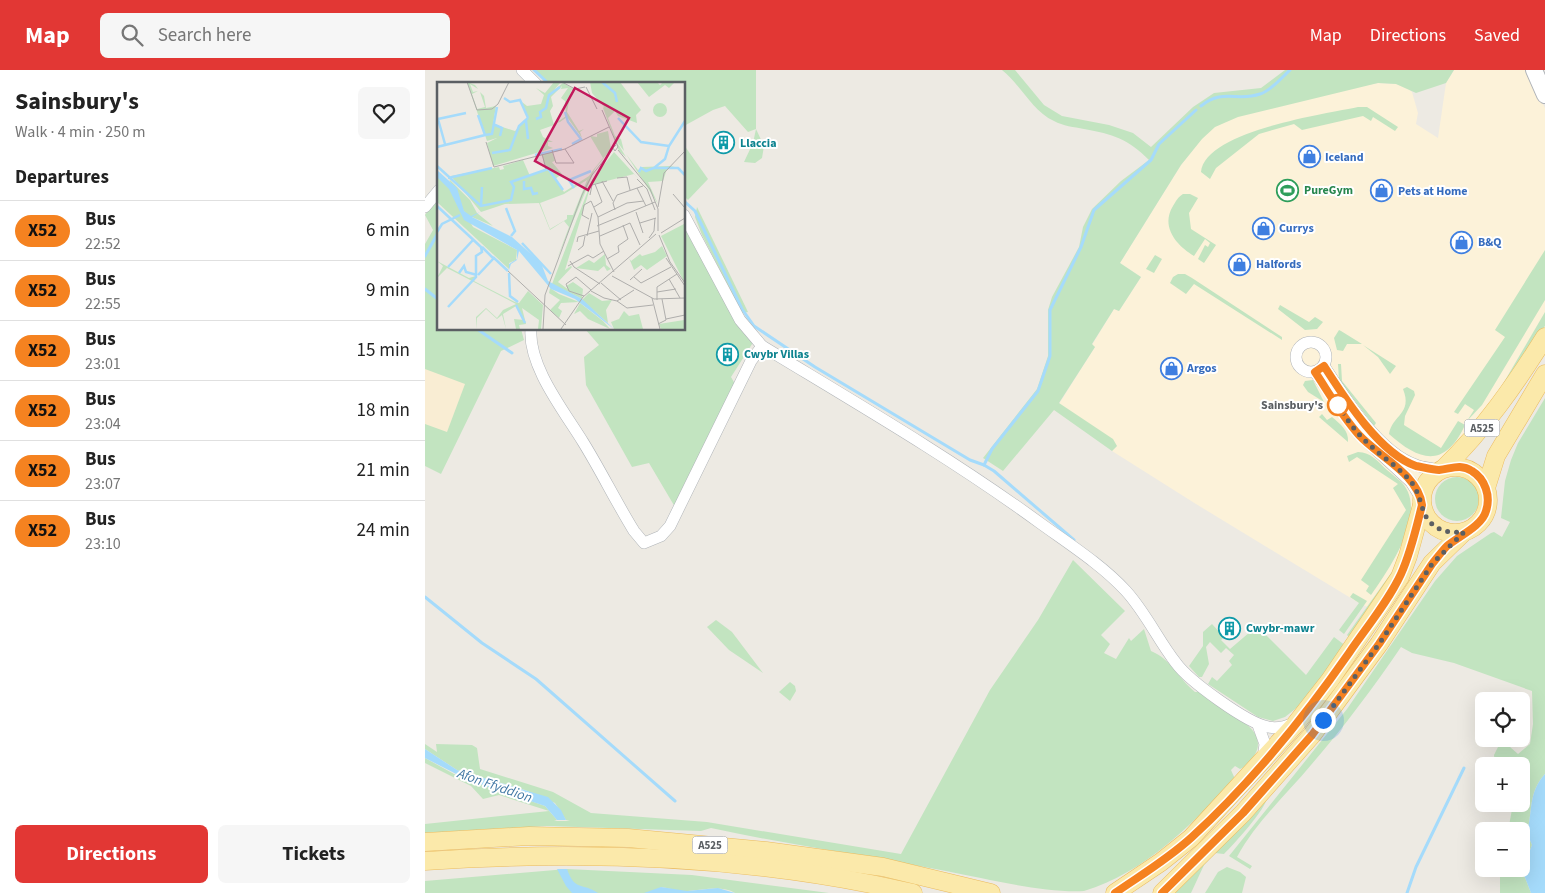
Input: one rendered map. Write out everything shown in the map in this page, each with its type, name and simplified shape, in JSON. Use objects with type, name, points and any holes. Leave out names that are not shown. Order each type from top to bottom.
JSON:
[{"type":"main road","name":"A525","points":[[1115,893],[1161,862],[1191,838],[1263,762],[1299,720],[1341,665],[1399,577],[1409,556],[1423,487],[1430,477],[1471,442],[1493,416],[1517,383],[1545,337]]},
{"type":"main road","name":"A525","points":[[1162,893],[1243,813],[1312,735],[1379,644],[1432,564],[1464,532],[1474,527],[1483,519],[1488,500],[1486,488],[1495,456],[1545,374]]},
{"type":"main road","points":[[1441,469],[1460,466],[1471,470],[1480,478],[1486,488]]},
{"type":"main road","points":[[1421,502],[1428,520],[1441,530],[1452,533],[1464,532]]},
{"type":"main road","name":"A525","points":[[425,842],[529,836],[647,840],[766,851],[883,867],[991,893]]},
{"type":"main road","name":"A525","points":[[425,861],[523,856],[601,855],[666,859],[722,863],[842,879],[913,893]]},
{"type":"street","points":[[522,70],[535,82]]},
{"type":"street","points":[[1535,70],[1545,95]]},
{"type":"street","points":[[425,208],[437,193]]},
{"type":"street","points":[[685,216],[739,320],[762,346],[939,453],[1016,505],[1085,556],[1131,597],[1143,611],[1176,663],[1192,679],[1258,725],[1270,728],[1284,727],[1299,720]]},
{"type":"street","points":[[531,330],[530,340],[535,356],[553,395],[583,442],[633,531],[644,543],[661,536],[670,526],[751,361],[762,346]]},
{"type":"street","points":[[1421,502],[1411,482],[1359,434],[1319,369],[1383,442],[1398,456],[1416,465],[1441,469]]},
{"type":"street","points":[[1258,725],[1265,744],[1263,762]]},
{"type":"shaded area","points":[[1454,70],[1526,70],[1545,108],[1545,332],[1444,468],[1430,477],[1424,487],[1422,510],[1378,612],[1359,603],[1112,451],[1117,446],[1059,404],[1095,347],[1092,345],[1114,309],[1119,311],[1141,277],[1120,263],[1181,165],[1223,112],[1378,83],[1396,84],[1406,87],[1412,92],[1418,113],[1416,124],[1438,138],[1446,83]]},
{"type":"green space","points":[[534,70],[756,70],[756,129],[748,132],[725,106],[713,110],[685,125],[685,82],[548,82]]},
{"type":"green space","points":[[1002,70],[1015,70],[1044,105],[1062,116],[1109,125],[1133,133],[1151,147],[1193,107],[1214,93],[1261,88],[1285,70],[1454,70],[1446,83],[1416,93],[1396,84],[1378,83],[1238,117],[1215,127],[1202,139],[1181,165],[1120,263],[1141,277],[1119,311],[1114,309],[1092,344],[1095,347],[1059,403],[1113,439],[1117,446],[1112,451],[1054,410],[1003,471],[983,458],[1037,389],[1048,356],[1048,310],[1052,297],[1079,247],[1083,227],[1092,209],[1121,181],[1149,160],[1134,147],[1119,138],[1057,123],[1046,117]]},
{"type":"green space","points":[[1358,107],[1367,107],[1398,127],[1395,131],[1373,117],[1371,121],[1363,116],[1302,130],[1294,124],[1259,134],[1216,168],[1210,179],[1201,172],[1208,158],[1223,146],[1244,135],[1295,120]]},
{"type":"green space","points":[[756,129],[764,146],[762,158],[755,163],[744,162],[753,143]]},
{"type":"green space","points":[[685,146],[708,179],[688,200],[685,197]]},
{"type":"green space","points":[[1183,194],[1190,194],[1198,198],[1189,213],[1191,229],[1216,245],[1204,263],[1198,259],[1205,245],[1208,247],[1210,243],[1205,239],[1194,256],[1176,241],[1169,228],[1169,214],[1176,201]]},
{"type":"green space","points":[[437,197],[437,330],[521,330],[524,340],[501,351],[441,474],[425,466],[425,244],[433,230],[425,215]]},
{"type":"green space","points":[[697,207],[748,312],[742,313],[702,235],[695,217]]},
{"type":"green space","points":[[685,227],[754,341],[731,377],[735,384],[675,507],[649,463],[632,467],[586,385],[584,357],[599,345],[586,330],[685,330]]},
{"type":"green space","points":[[1545,250],[1545,300],[1482,405],[1467,421],[1474,410],[1465,404],[1458,414],[1454,412],[1505,337],[1495,330]]},
{"type":"green space","points":[[1155,255],[1162,259],[1154,273],[1146,269]]},
{"type":"green space","points":[[1178,274],[1185,274],[1192,278],[1282,337],[1282,340],[1194,284],[1186,294],[1170,283],[1173,277]]},
{"type":"green space","points":[[1280,305],[1309,322],[1315,317],[1323,322],[1317,329],[1305,330],[1278,309]]},
{"type":"green space","points":[[1545,312],[1545,326],[1490,406]]},
{"type":"green space","points":[[1339,330],[1362,344],[1347,344],[1343,351],[1337,350],[1334,338]]},
{"type":"green space","points":[[1363,345],[1396,366],[1390,374],[1378,357]]},
{"type":"green space","points":[[1338,364],[1341,364],[1342,381],[1376,423],[1374,426],[1339,380]]},
{"type":"green space","points":[[1313,380],[1324,402],[1308,392],[1303,385],[1305,381]]},
{"type":"green space","points":[[1407,387],[1414,391],[1415,395],[1405,416],[1404,425],[1441,448],[1458,421],[1465,425],[1449,449],[1431,456],[1421,455],[1389,434],[1394,422],[1404,409],[1405,397],[1403,389]]},
{"type":"green space","points":[[1545,398],[1545,774],[1533,795],[1529,822],[1510,822],[1512,812],[1530,812],[1530,757],[1494,757],[1494,755],[1498,747],[1510,747],[1518,754],[1526,747],[1530,747],[1533,724],[1532,691],[1454,663],[1412,653],[1401,647],[1347,722],[1253,832],[1237,857],[1252,866],[1250,869],[1229,856],[1347,709],[1435,581],[1457,556],[1491,533],[1494,532],[1502,537],[1510,522],[1501,518],[1505,481],[1518,443]]},
{"type":"green space","points":[[1322,414],[1327,420],[1332,417],[1341,425],[1347,434],[1348,442],[1319,417]]},
{"type":"green space","points":[[1363,452],[1374,458],[1402,482],[1408,492],[1411,504],[1410,518],[1401,546],[1371,595],[1366,591],[1369,586],[1361,580],[1406,510],[1393,488],[1398,484],[1357,457],[1349,462],[1347,456]]},
{"type":"green space","points":[[1453,477],[1461,477],[1473,483],[1479,499],[1473,515],[1461,521],[1453,521],[1441,515],[1435,503],[1435,495],[1441,483]]},
{"type":"green space","points":[[1401,559],[1390,583],[1351,639],[1347,635]]},
{"type":"green space","points":[[1073,560],[1125,611],[1101,635],[1110,644],[1104,653],[1116,659],[1129,638],[1131,641],[1144,629],[1151,651],[1164,659],[1195,692],[1200,692],[1213,703],[1248,725],[1254,732],[1258,747],[1246,766],[1240,769],[1235,766],[1231,770],[1235,779],[1185,829],[1148,859],[1106,883],[1084,891],[1033,888],[711,828],[701,831],[547,826],[425,833],[425,824],[549,811],[499,795],[483,799],[471,786],[425,763],[425,758],[454,774],[545,806],[557,820],[554,821],[570,821],[566,820],[555,803],[525,790],[457,770],[425,749],[425,744],[437,752],[436,744],[472,745],[477,748],[480,769],[553,792],[591,813],[707,822],[901,854],[990,690],[1038,620]]},
{"type":"green space","points":[[1353,593],[1367,601],[1344,634],[1339,630],[1359,603],[1350,597]]},
{"type":"green space","points":[[716,620],[732,632],[763,673],[729,650],[707,627]]},
{"type":"green space","points":[[1212,624],[1224,637],[1221,640],[1230,649],[1257,626],[1306,675],[1334,637],[1346,646],[1299,706],[1285,717],[1273,721],[1258,717],[1208,684],[1212,677],[1217,681],[1232,665],[1229,661],[1234,655],[1226,648],[1221,653],[1210,642],[1206,647],[1209,664],[1202,677],[1199,677],[1189,666],[1203,646],[1203,632]]},
{"type":"green space","points":[[790,682],[795,686],[796,691],[790,701],[779,692]]},
{"type":"green space","points":[[1267,797],[1266,802],[1256,817],[1224,854],[1215,853],[1204,865],[1191,893],[1171,893]]},
{"type":"green space","points":[[1227,867],[1240,872],[1246,877],[1242,893],[1205,893],[1218,872]]},
{"type":"green space","points":[[567,869],[692,875],[829,893],[735,893],[724,889],[685,891],[661,887],[655,893],[425,893],[425,881]]},
{"type":"green space","points":[[1500,877],[1525,877],[1531,893],[1500,893]]},
{"type":"sand","points":[[425,369],[465,384],[447,432],[425,424]]},
{"type":"water","name":"Afon Ffyddion","points":[[425,749],[457,770],[548,797],[561,810],[566,820],[557,820],[545,806],[468,780],[425,758]]},
{"type":"water","points":[[1545,774],[1545,893],[1531,893],[1525,877],[1530,877],[1530,850],[1532,845],[1529,822],[1533,795]]},
{"type":"water","points":[[557,869],[567,869],[576,884],[598,893],[572,893]]},
{"type":"water","points":[[661,887],[687,891],[718,888],[735,893],[644,893]]},
{"type":"waterway","points":[[534,70],[547,82]]},
{"type":"waterway","points":[[1201,106],[1223,96],[1244,97],[1264,92],[1290,70]]},
{"type":"waterway","points":[[685,202],[695,211],[742,309],[754,326],[815,367],[970,460],[984,465],[992,449],[1038,391],[1050,356],[1050,310],[1081,247],[1094,210],[1151,160],[1159,144],[1196,110]]},
{"type":"waterway","points":[[425,256],[437,235]]},
{"type":"waterway","points":[[425,289],[437,298]]},
{"type":"waterway","points":[[478,330],[512,353]]},
{"type":"waterway","points":[[984,465],[994,471],[1074,540]]},
{"type":"waterway","points":[[425,597],[482,643],[536,679],[675,801]]},
{"type":"waterway","points":[[1407,893],[1416,867],[1464,768]]},
{"type":"bus line","name":"X52","points":[[1115,893],[1161,862],[1191,838],[1267,758],[1330,680],[1377,612],[1399,577],[1409,556],[1422,505],[1421,498],[1411,482],[1359,434],[1341,410],[1315,372],[1324,366],[1354,410],[1368,427],[1398,456],[1416,465],[1439,470],[1450,466],[1460,466],[1471,470],[1480,478],[1486,488],[1488,500],[1486,511],[1483,519],[1445,548],[1432,564],[1379,644],[1312,735],[1243,813],[1162,893]]},
{"type":"place","name":"Llaccia","points":[[724,143]]},
{"type":"place","name":"Iceland","points":[[1309,157]]},
{"type":"place","name":"PureGym","points":[[1288,190]]},
{"type":"place","name":"Pets at Home","points":[[1382,191]]},
{"type":"place","name":"Currys","points":[[1263,228]]},
{"type":"place","name":"B&Q","points":[[1462,242]]},
{"type":"place","name":"Halfords","points":[[1240,264]]},
{"type":"place","name":"Cwybr Villas","points":[[728,354]]},
{"type":"place","name":"Argos","points":[[1171,368]]},
{"type":"place","name":"Sainsbury's","points":[[1338,405]]},
{"type":"place","name":"Cwybr-mawr","points":[[1230,628]]},
{"type":"route","points":[[1323,720],[1379,644],[1417,584],[1445,548],[1464,532],[1452,533],[1441,530],[1428,520],[1423,510],[1421,498],[1411,482],[1359,434],[1338,405]]}]
